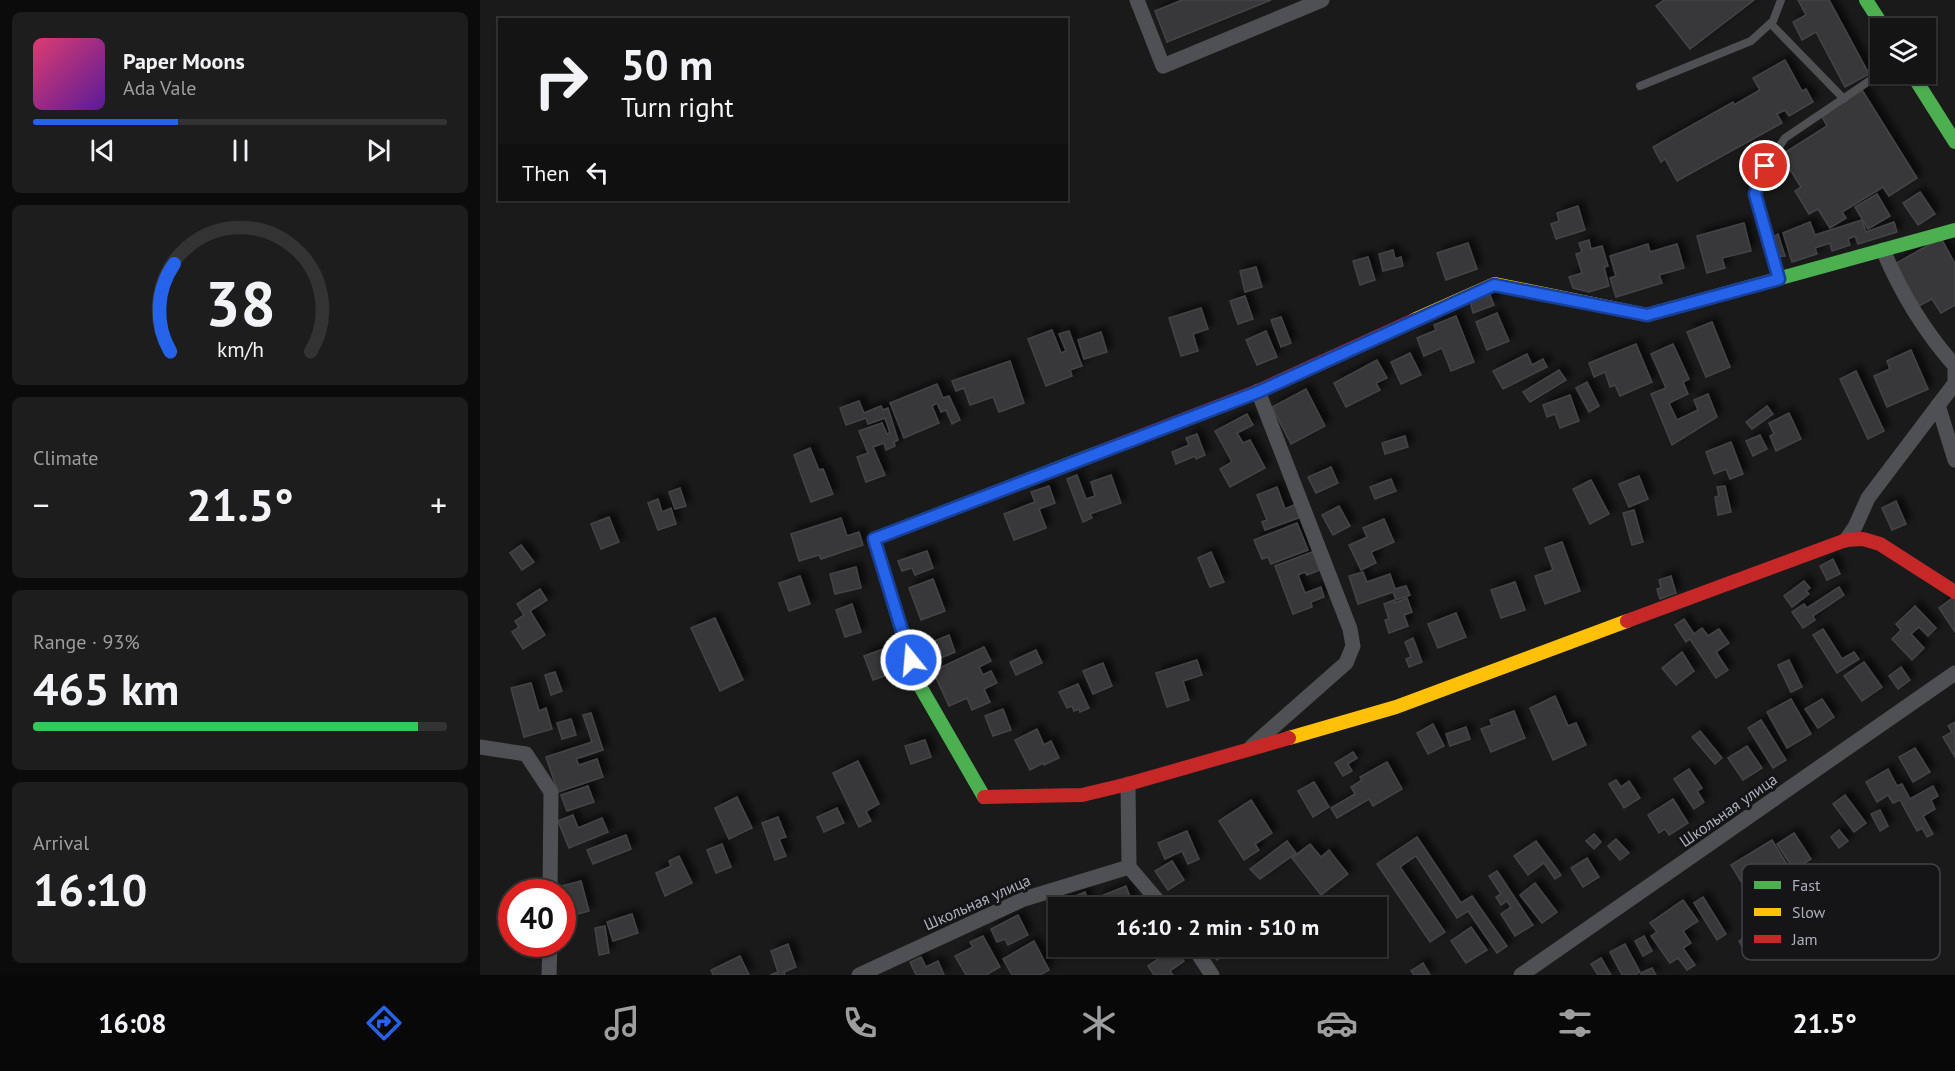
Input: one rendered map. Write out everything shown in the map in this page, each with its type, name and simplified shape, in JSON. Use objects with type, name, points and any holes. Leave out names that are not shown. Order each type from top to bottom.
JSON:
[{"type":"street","points":[[1137,0],[1163,66],[1319,1]]},
{"type":"street","points":[[1866,0],[1878,18]]},
{"type":"street","points":[[1918,84],[1955,142]]},
{"type":"street","points":[[1955,230],[1647,315],[1494,285],[1258,392],[874,539],[917,681],[984,797],[1082,795],[1396,708],[1846,540],[1863,539],[1880,544],[1955,592]]},
{"type":"street","points":[[1846,540],[1855,527],[1868,498],[1955,383],[1955,366],[1934,343],[1899,286],[1883,250]]},
{"type":"street","points":[[1248,750],[1346,663],[1353,646],[1350,628],[1258,392]]},
{"type":"street","points":[[1938,405],[1955,460]]},
{"type":"street","name":"Школьная улица","points":[[1521,975],[1955,673]]},
{"type":"street","points":[[480,747],[526,754],[551,792],[550,879]]},
{"type":"street","points":[[1128,784],[1129,867],[1155,897]]},
{"type":"street","name":"Школьная улица","points":[[859,975],[1024,898],[1129,867]]},
{"type":"street","points":[[549,975],[550,957]]},
{"type":"street","points":[[1200,957],[1212,975]]},
{"type":"lane","points":[[1640,86],[1751,41],[1771,24],[1781,0]]},
{"type":"lane","points":[[1771,24],[1844,99]]},
{"type":"lane","points":[[1779,279],[1755,194],[1765,166],[1785,138],[1870,81]]},
{"type":"building","points":[[1182,0],[1271,0],[1167,42],[1155,11]]},
{"type":"building","points":[[1664,0],[1754,0],[1690,49],[1656,6]]},
{"type":"building","points":[[1798,0],[1829,0],[1869,74],[1845,87],[1816,32],[1802,40],[1793,22],[1806,15]]},
{"type":"building","points":[[1785,60],[1802,91],[1806,89],[1813,102],[1789,116],[1785,110],[1777,114],[1782,123],[1677,181],[1665,159],[1661,162],[1653,147],[1733,102],[1734,105],[1760,90],[1753,78]]},
{"type":"building","points":[[1862,90],[1917,178],[1889,196],[1883,187],[1842,212],[1846,218],[1830,228],[1818,209],[1809,214],[1795,191],[1801,187],[1781,155],[1827,126],[1821,115]]},
{"type":"building","points":[[1920,192],[1935,214],[1918,225],[1903,203]]},
{"type":"building","points":[[1877,194],[1890,216],[1868,229],[1855,207]]},
{"type":"building","points":[[1578,206],[1585,230],[1556,239],[1551,224],[1559,221],[1557,213]]},
{"type":"building","points":[[1862,220],[1866,232],[1894,222],[1897,232],[1858,244],[1855,236],[1848,239],[1850,245],[1832,251],[1830,243],[1815,248],[1817,254],[1792,262],[1783,233],[1810,222],[1815,235]]},
{"type":"building","points":[[1744,223],[1751,251],[1722,258],[1725,268],[1707,273],[1697,236]]},
{"type":"building","points":[[1778,234],[1785,256],[1775,257],[1769,239]]},
{"type":"building","points":[[1941,238],[1955,264],[1955,305],[1941,313],[1932,299],[1917,307],[1893,265]]},
{"type":"building","points":[[1589,240],[1591,249],[1602,246],[1608,266],[1604,267],[1609,286],[1589,292],[1573,288],[1569,277],[1582,273],[1576,254],[1582,252],[1579,243]]},
{"type":"building","points":[[1468,243],[1477,269],[1446,280],[1437,253]]},
{"type":"building","points":[[1648,244],[1650,252],[1677,244],[1684,268],[1659,275],[1662,283],[1616,297],[1610,278],[1616,276],[1610,256]]},
{"type":"building","points":[[1393,250],[1395,259],[1401,257],[1403,266],[1383,271],[1379,254]]},
{"type":"building","points":[[1368,257],[1375,280],[1360,285],[1353,261]]},
{"type":"building","points":[[1256,267],[1262,287],[1245,292],[1240,271]]},
{"type":"building","points":[[1490,295],[1494,305],[1473,313],[1470,301]]},
{"type":"building","points":[[1245,296],[1253,319],[1238,324],[1230,301]]},
{"type":"building","points":[[1201,308],[1208,329],[1193,334],[1198,351],[1181,356],[1169,318]]},
{"type":"building","points":[[1497,313],[1509,341],[1487,350],[1476,322]]},
{"type":"building","points":[[1456,316],[1474,362],[1451,371],[1442,348],[1424,356],[1417,338],[1436,330],[1434,325]]},
{"type":"building","points":[[1281,317],[1291,343],[1281,347],[1271,320]]},
{"type":"building","points":[[1712,322],[1730,367],[1706,377],[1687,332]]},
{"type":"building","points":[[1052,330],[1061,353],[1066,351],[1059,334],[1069,331],[1082,366],[1070,370],[1072,376],[1046,386],[1028,339]]},
{"type":"building","points":[[1266,331],[1277,357],[1257,365],[1246,340]]},
{"type":"building","points":[[1101,332],[1107,352],[1084,359],[1078,340]]},
{"type":"building","points":[[1636,344],[1652,382],[1620,396],[1615,385],[1610,387],[1605,372],[1594,377],[1589,363]]},
{"type":"building","points":[[1673,344],[1689,379],[1683,382],[1688,394],[1669,403],[1677,420],[1698,410],[1694,400],[1708,394],[1717,417],[1672,445],[1651,394],[1666,388],[1651,354]]},
{"type":"building","points":[[1911,350],[1928,389],[1887,407],[1874,376],[1890,369],[1887,361]]},
{"type":"building","points":[[1410,353],[1421,375],[1401,384],[1391,362]]},
{"type":"building","points":[[1527,354],[1532,365],[1543,359],[1547,367],[1503,389],[1493,371]]},
{"type":"building","points":[[1377,360],[1387,378],[1376,383],[1380,390],[1346,407],[1334,383]]},
{"type":"building","points":[[1010,361],[1024,403],[999,412],[993,397],[970,405],[964,388],[956,391],[952,381]]},
{"type":"building","points":[[1559,370],[1566,380],[1530,402],[1523,392]]},
{"type":"building","points":[[1856,371],[1884,431],[1868,439],[1840,379]]},
{"type":"building","points":[[1587,382],[1599,406],[1589,412],[1576,388]]},
{"type":"building","points":[[937,384],[943,398],[949,396],[960,420],[952,424],[946,410],[941,412],[937,403],[932,406],[939,423],[904,438],[890,403]]},
{"type":"building","points":[[1306,389],[1325,426],[1291,444],[1272,407]]},
{"type":"building","points":[[1570,395],[1579,421],[1560,428],[1555,414],[1547,417],[1543,405]]},
{"type":"building","points":[[859,401],[864,413],[881,406],[883,410],[888,408],[898,440],[894,442],[895,446],[886,450],[884,443],[873,447],[885,475],[866,482],[857,457],[868,453],[859,431],[882,423],[887,434],[890,433],[885,418],[868,424],[866,418],[846,425],[840,408]]},
{"type":"building","points":[[1767,406],[1773,414],[1752,429],[1746,422]]},
{"type":"building","points":[[1789,413],[1801,439],[1776,451],[1770,436],[1774,434],[1769,423]]},
{"type":"building","points":[[1247,414],[1253,425],[1237,433],[1243,443],[1250,440],[1265,468],[1230,487],[1220,469],[1232,462],[1215,431]]},
{"type":"building","points":[[1197,434],[1205,455],[1196,459],[1195,456],[1176,464],[1172,452],[1189,445],[1186,438]]},
{"type":"building","points":[[1760,435],[1767,449],[1753,456],[1746,441]]},
{"type":"building","points":[[1405,436],[1408,447],[1385,454],[1382,443]]},
{"type":"building","points":[[1731,442],[1743,474],[1730,479],[1726,469],[1714,474],[1706,452]]},
{"type":"building","points":[[810,448],[819,470],[823,469],[833,494],[811,502],[794,455]]},
{"type":"building","points":[[1331,467],[1338,483],[1316,493],[1308,477]]},
{"type":"building","points":[[1077,475],[1086,499],[1095,496],[1091,482],[1111,475],[1121,503],[1090,514],[1092,518],[1083,522],[1067,479]]},
{"type":"building","points":[[1639,476],[1648,499],[1629,507],[1619,484]]},
{"type":"building","points":[[1391,479],[1396,491],[1375,499],[1370,487]]},
{"type":"building","points":[[1591,480],[1609,514],[1590,524],[1573,489]]},
{"type":"building","points":[[1049,486],[1055,503],[1039,509],[1046,528],[1014,540],[1004,514],[1035,502],[1031,492]]},
{"type":"building","points":[[1725,486],[1731,512],[1718,515],[1715,497],[1719,496],[1717,487]]},
{"type":"building","points":[[1277,487],[1285,509],[1296,504],[1301,517],[1265,530],[1262,522],[1267,520],[1257,495]]},
{"type":"building","points":[[680,488],[686,506],[675,509],[669,492]]},
{"type":"building","points":[[658,499],[662,512],[671,508],[676,524],[658,530],[648,503]]},
{"type":"building","points":[[1896,501],[1906,524],[1892,530],[1882,508]]},
{"type":"building","points":[[1339,506],[1350,526],[1333,535],[1322,515]]},
{"type":"building","points":[[1634,510],[1643,542],[1632,545],[1623,513]]},
{"type":"building","points":[[609,517],[619,542],[601,549],[591,524]]},
{"type":"building","points":[[841,518],[847,536],[859,532],[863,545],[821,559],[819,555],[799,561],[791,534]]},
{"type":"building","points":[[1384,519],[1394,542],[1371,552],[1376,563],[1361,570],[1349,545],[1367,537],[1363,528]]},
{"type":"building","points":[[1297,523],[1308,550],[1271,564],[1268,557],[1262,559],[1254,540]]},
{"type":"building","points":[[1562,542],[1580,591],[1545,604],[1535,576],[1553,570],[1545,548]]},
{"type":"building","points":[[521,545],[534,562],[522,570],[510,553]]},
{"type":"building","points":[[927,551],[933,568],[915,575],[912,568],[902,571],[898,561]]},
{"type":"building","points":[[1315,551],[1322,569],[1307,575],[1305,572],[1298,575],[1305,593],[1321,587],[1324,597],[1311,602],[1312,607],[1293,614],[1275,566]]},
{"type":"building","points":[[1211,552],[1224,582],[1210,587],[1198,558]]},
{"type":"building","points":[[1833,559],[1840,574],[1827,580],[1820,566]]},
{"type":"building","points":[[856,567],[861,588],[835,594],[830,574]]},
{"type":"building","points":[[1363,572],[1367,582],[1390,574],[1395,589],[1406,586],[1410,595],[1396,600],[1393,592],[1358,604],[1349,576]]},
{"type":"building","points":[[800,576],[810,604],[789,611],[779,583]]},
{"type":"building","points":[[1671,576],[1676,593],[1660,599],[1657,589],[1661,588],[1659,580]]},
{"type":"building","points":[[933,579],[945,611],[921,620],[909,588]]},
{"type":"building","points":[[1804,581],[1810,588],[1806,591],[1809,594],[1792,607],[1784,596]]},
{"type":"building","points":[[1515,582],[1525,610],[1501,618],[1491,590]]},
{"type":"building","points":[[1839,587],[1844,595],[1813,616],[1815,620],[1803,628],[1792,612],[1804,604],[1807,608]]},
{"type":"building","points":[[540,589],[547,600],[530,611],[545,635],[523,649],[512,632],[519,627],[515,621],[524,615],[517,604]]},
{"type":"building","points":[[1954,597],[1955,599],[1955,632],[1939,608]]},
{"type":"building","points":[[1407,598],[1412,612],[1404,615],[1408,626],[1389,633],[1385,620],[1389,619],[1384,604],[1394,600],[1395,603]]},
{"type":"building","points":[[852,604],[861,632],[845,637],[836,610]]},
{"type":"building","points":[[1915,606],[1936,628],[1928,636],[1919,627],[1911,634],[1924,648],[1912,660],[1892,639],[1901,630],[1896,624]]},
{"type":"building","points":[[1456,613],[1466,637],[1438,648],[1428,624]]},
{"type":"building","points":[[715,618],[743,680],[720,691],[691,628]]},
{"type":"building","points":[[1684,619],[1694,634],[1702,628],[1708,636],[1719,629],[1729,643],[1716,652],[1728,670],[1716,678],[1690,639],[1686,642],[1675,625]]},
{"type":"building","points":[[1823,629],[1842,659],[1854,652],[1859,659],[1837,673],[1813,635]]},
{"type":"building","points":[[949,635],[955,652],[931,662],[925,645]]},
{"type":"building","points":[[1413,638],[1422,662],[1409,667],[1406,659],[1411,657],[1405,642]]},
{"type":"building","points":[[984,647],[991,661],[979,667],[983,675],[991,671],[997,683],[984,689],[990,702],[972,710],[967,698],[949,706],[933,671]]},
{"type":"building","points":[[886,648],[895,672],[873,680],[864,656]]},
{"type":"building","points":[[1036,650],[1042,663],[1016,675],[1010,662]]},
{"type":"building","points":[[1682,652],[1694,671],[1676,685],[1662,668]]},
{"type":"building","points":[[1197,660],[1202,675],[1183,681],[1189,700],[1167,707],[1156,673]]},
{"type":"building","points":[[1789,660],[1802,687],[1791,692],[1778,665]]},
{"type":"building","points":[[1864,662],[1882,687],[1862,701],[1844,676]]},
{"type":"building","points":[[1103,663],[1112,686],[1093,694],[1083,671]]},
{"type":"building","points":[[1901,667],[1910,680],[1898,689],[1889,676]]},
{"type":"building","points":[[555,672],[562,691],[551,695],[545,675]]},
{"type":"building","points":[[531,683],[539,711],[546,708],[552,729],[524,737],[511,688]]},
{"type":"building","points":[[1078,684],[1089,708],[1080,712],[1079,709],[1074,711],[1072,706],[1067,708],[1059,692]]},
{"type":"building","points":[[1555,696],[1568,726],[1576,723],[1586,745],[1553,760],[1530,708]]},
{"type":"building","points":[[1791,699],[1811,734],[1787,748],[1767,712]]},
{"type":"building","points":[[1822,699],[1834,717],[1818,728],[1805,709]]},
{"type":"building","points":[[1003,709],[1011,730],[993,736],[985,716]]},
{"type":"building","points":[[1514,711],[1525,738],[1491,752],[1481,729],[1492,725],[1490,720]]},
{"type":"building","points":[[591,713],[603,750],[576,759],[579,765],[597,759],[603,777],[558,792],[546,757],[592,742],[583,715]]},
{"type":"building","points":[[571,719],[576,735],[562,739],[557,723]]},
{"type":"building","points":[[1761,720],[1786,760],[1773,768],[1748,728]]},
{"type":"building","points":[[1955,722],[1955,757],[1943,737],[1952,732],[1948,726]]},
{"type":"building","points":[[1433,724],[1444,746],[1428,754],[1417,733]]},
{"type":"building","points":[[1466,727],[1470,739],[1450,746],[1446,734]]},
{"type":"building","points":[[1037,729],[1044,745],[1051,741],[1059,758],[1030,770],[1015,740]]},
{"type":"building","points":[[1700,731],[1722,758],[1715,764],[1692,737]]},
{"type":"building","points":[[925,740],[931,757],[911,764],[905,746]]},
{"type":"building","points":[[1747,746],[1762,768],[1743,780],[1728,758]]},
{"type":"building","points":[[1915,748],[1930,772],[1913,782],[1899,757]]},
{"type":"building","points":[[1353,752],[1357,758],[1348,764],[1352,771],[1343,776],[1335,763]]},
{"type":"building","points":[[858,761],[879,804],[866,811],[871,821],[859,827],[833,773]]},
{"type":"building","points":[[1387,762],[1402,789],[1373,806],[1369,799],[1337,818],[1331,808],[1355,794],[1351,787],[1362,780],[1360,777]]},
{"type":"building","points":[[1689,769],[1702,788],[1697,791],[1704,802],[1694,809],[1674,779]]},
{"type":"building","points":[[1888,769],[1897,786],[1902,784],[1910,799],[1933,786],[1938,796],[1931,800],[1935,809],[1923,816],[1933,834],[1927,837],[1922,828],[1917,831],[1900,800],[1893,803],[1888,795],[1877,802],[1866,782]]},
{"type":"building","points":[[1616,780],[1621,787],[1629,781],[1640,798],[1624,808],[1609,784]]},
{"type":"building","points":[[1314,782],[1329,807],[1313,817],[1298,791]]},
{"type":"building","points":[[588,786],[594,802],[567,811],[561,795]]},
{"type":"building","points":[[1845,795],[1866,823],[1854,832],[1833,804]]},
{"type":"building","points":[[737,797],[752,828],[729,839],[715,808]]},
{"type":"building","points":[[1673,799],[1688,823],[1669,835],[1665,829],[1659,833],[1648,815]]},
{"type":"building","points":[[1251,800],[1272,833],[1255,844],[1259,850],[1244,860],[1219,821]]},
{"type":"building","points":[[837,808],[844,823],[824,832],[817,817]]},
{"type":"building","points":[[1880,810],[1888,826],[1880,831],[1871,814]]},
{"type":"building","points":[[573,815],[578,828],[602,818],[608,832],[569,848],[558,821]]},
{"type":"building","points":[[778,817],[786,837],[779,839],[786,856],[775,860],[762,823]]},
{"type":"building","points":[[1839,830],[1848,841],[1839,848],[1831,837]]},
{"type":"building","points":[[1187,831],[1199,859],[1188,864],[1182,851],[1165,859],[1158,843]]},
{"type":"building","points":[[1794,833],[1811,859],[1803,864],[1790,864],[1777,844]]},
{"type":"building","points":[[1594,834],[1601,842],[1594,849],[1586,841]]},
{"type":"building","points":[[626,835],[631,849],[593,864],[587,850]]},
{"type":"building","points":[[1417,837],[1461,903],[1472,896],[1507,946],[1497,953],[1468,911],[1457,918],[1416,856],[1400,867],[1445,932],[1430,942],[1377,864]]},
{"type":"building","points":[[1616,839],[1629,853],[1620,860],[1608,846]]},
{"type":"building","points":[[1772,840],[1787,864],[1742,864],[1742,883],[1731,865]]},
{"type":"building","points":[[1287,841],[1296,853],[1260,879],[1250,869]]},
{"type":"building","points":[[1536,841],[1561,875],[1555,879],[1544,863],[1528,875],[1514,856]]},
{"type":"building","points":[[722,844],[731,867],[716,873],[707,850]]},
{"type":"building","points":[[1310,844],[1321,857],[1329,850],[1348,874],[1321,895],[1292,858]]},
{"type":"building","points":[[679,856],[692,883],[665,896],[656,873],[671,866],[669,861]]},
{"type":"building","points":[[1587,858],[1599,877],[1583,887],[1571,868]]},
{"type":"building","points":[[1172,861],[1184,880],[1168,890],[1155,871]]},
{"type":"building","points":[[1497,871],[1533,925],[1515,936],[1501,914],[1511,907],[1507,901],[1501,905],[1496,897],[1501,894],[1489,876]]},
{"type":"building","points":[[581,881],[589,911],[576,914],[576,882]]},
{"type":"building","points":[[1535,883],[1557,912],[1542,923],[1520,895]]},
{"type":"building","points":[[1126,886],[1130,897],[1099,897]]},
{"type":"building","points":[[1085,892],[1087,897],[1073,897]]},
{"type":"building","points":[[1703,897],[1726,934],[1717,940],[1694,903]]},
{"type":"building","points":[[1683,900],[1698,921],[1683,931],[1691,943],[1683,948],[1695,965],[1687,970],[1678,958],[1670,963],[1651,936],[1657,932],[1650,923]]},
{"type":"building","points":[[632,914],[638,933],[613,941],[607,922]]},
{"type":"building","points":[[1018,915],[1028,935],[1008,945],[1005,939],[997,942],[991,929]]},
{"type":"building","points":[[605,926],[609,953],[599,955],[595,928]]},
{"type":"building","points":[[1471,927],[1487,950],[1466,963],[1451,941]]},
{"type":"building","points":[[983,936],[1000,967],[986,975],[966,975],[955,956],[973,947],[970,942]]},
{"type":"building","points":[[1644,936],[1652,951],[1643,956],[1635,941]]},
{"type":"building","points":[[1034,941],[1049,970],[1040,975],[1012,975],[1003,959]]},
{"type":"building","points":[[788,944],[796,967],[784,972],[785,975],[770,975],[778,972],[771,951]]},
{"type":"building","points":[[1625,944],[1640,972],[1635,975],[1622,975],[1610,952]]},
{"type":"building","points":[[740,956],[749,975],[713,975],[711,970]]},
{"type":"building","points":[[921,957],[926,967],[938,961],[944,975],[916,975],[910,962]]},
{"type":"building","points":[[1161,957],[1181,957],[1184,961],[1170,971],[1173,975],[1154,975],[1148,966]]},
{"type":"building","points":[[1601,958],[1611,975],[1598,975],[1591,964]]},
{"type":"building","points":[[1423,963],[1430,975],[1414,975],[1411,971]]},
{"type":"building","points":[[1652,968],[1656,975],[1641,975],[1641,973]]},
{"type":"traffic: fast","points":[[1866,0],[1878,18]]},
{"type":"traffic: fast","points":[[1918,84],[1955,142]]},
{"type":"traffic: fast","points":[[1661,311],[1955,230]]},
{"type":"traffic: fast","points":[[984,797],[917,681],[874,539],[1097,453]]},
{"type":"traffic: slow","points":[[1414,320],[1495,284],[1647,315],[1661,311]]},
{"type":"traffic: slow","points":[[1289,738],[1396,707],[1627,621]]},
{"type":"traffic: jam","points":[[1097,453],[1258,391],[1414,320]]},
{"type":"traffic: jam","points":[[1627,621],[1846,540],[1863,539],[1880,544],[1955,592]]},
{"type":"traffic: jam","points":[[984,797],[1082,795],[1289,738]]},
{"type":"route","points":[[911,660],[874,539],[1258,392],[1494,285],[1647,315],[1779,279],[1755,194],[1765,166]]}]
